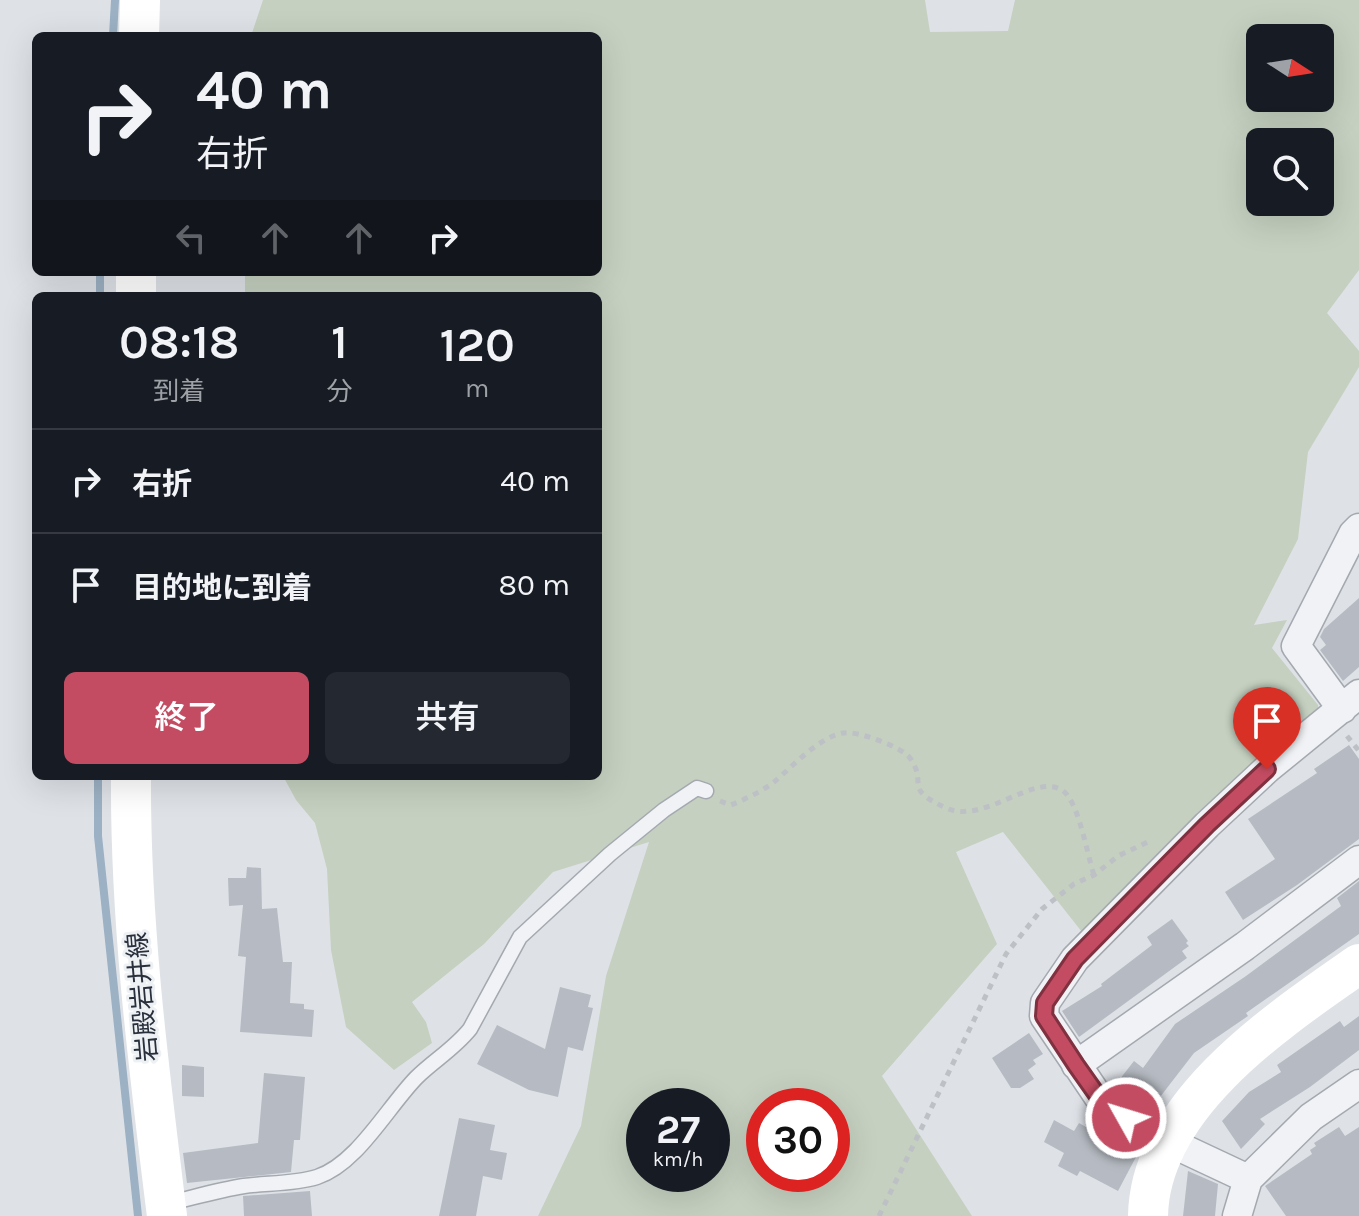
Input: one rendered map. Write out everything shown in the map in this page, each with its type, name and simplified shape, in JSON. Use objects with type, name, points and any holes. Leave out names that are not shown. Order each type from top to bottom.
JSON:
[{"type":"main road","points":[[139,32],[140,0]]},
{"type":"main road","name":"岩殿岩井線","points":[[131,780],[130,852],[149,1076],[166,1210]]},
{"type":"main road","points":[[1148,1216],[1156,1172],[1167,1141],[1179,1120],[1230,1062],[1359,964]]},
{"type":"street","points":[[1248,1179],[1167,1141],[1100,1099],[1044,1016],[1045,1003],[1075,959],[1207,825],[1267,769],[1350,702],[1296,646],[1353,534],[1359,528]]},
{"type":"street","points":[[1076,1065],[1245,946],[1359,860]]},
{"type":"street","points":[[1237,1216],[1248,1179],[1311,1117],[1359,1084]]},
{"type":"lane","points":[[166,1210],[240,1187],[316,1177],[337,1168],[400,1094],[460,1042],[520,937],[540,916],[664,810],[697,788],[706,791]]},
{"type":"path","points":[[725,804],[739,802],[772,784],[809,752],[838,733],[856,733],[906,754],[913,765],[920,793],[932,803],[951,810],[976,811],[1049,787],[1063,791],[1071,800],[1083,831],[1086,853],[1094,875]]},
{"type":"path","points":[[879,1216],[1006,954],[1042,909],[1074,884],[1094,875],[1118,856],[1161,837]]},
{"type":"green space","points":[[263,0],[925,0],[930,32],[1008,31],[1015,0],[1359,0],[1359,270],[1327,313],[1359,351],[1359,367],[1308,452],[1298,539],[1254,625],[1287,620],[1272,648],[1318,705],[1319,718],[1170,844],[1082,932],[1003,832],[956,852],[997,944],[882,1076],[972,1216],[538,1216],[581,1126],[606,976],[649,842],[553,872],[484,944],[412,1002],[426,1022],[432,1043],[394,1070],[346,1027],[331,950],[327,869],[315,823],[296,800],[285,780],[602,780],[602,292],[245,292],[245,276],[602,276],[602,32],[252,32]]},
{"type":"building","points":[[1359,598],[1359,667],[1343,681],[1320,650],[1326,645],[1320,637],[1324,629]]},
{"type":"building","points":[[1349,745],[1359,759],[1359,839],[1243,920],[1225,892],[1275,859],[1248,819],[1317,773],[1314,769]]},
{"type":"building","points":[[247,867],[261,868],[262,909],[277,908],[283,962],[292,962],[290,1003],[304,1004],[304,1009],[314,1010],[312,1037],[240,1032],[246,957],[238,956],[243,905],[229,906],[228,878],[246,878]]},
{"type":"building","points":[[1359,881],[1359,934],[1194,1053],[1150,1110],[1116,1084],[1134,1061],[1143,1068],[1175,1024],[1341,906],[1337,898]]},
{"type":"building","points":[[1172,919],[1188,941],[1189,946],[1182,951],[1187,958],[1079,1037],[1062,1011],[1102,986],[1152,945],[1147,937]]},
{"type":"building","points":[[560,987],[591,995],[588,1007],[593,1008],[583,1051],[568,1047],[558,1097],[529,1090],[477,1064],[497,1025],[545,1049]]},
{"type":"building","points":[[1359,1016],[1359,1050],[1260,1119],[1265,1124],[1241,1149],[1222,1121],[1249,1092],[1281,1072],[1277,1065],[1340,1021],[1344,1027]]},
{"type":"building","points":[[1029,1033],[1043,1054],[1033,1060],[1036,1064],[1028,1070],[1034,1079],[1020,1088],[1011,1088],[992,1058]]},
{"type":"building","points":[[182,1065],[204,1067],[204,1097],[182,1096]]},
{"type":"building","points":[[264,1073],[305,1077],[300,1140],[294,1140],[291,1172],[187,1183],[183,1153],[258,1143]]},
{"type":"building","points":[[459,1118],[495,1125],[490,1150],[507,1153],[502,1180],[483,1176],[476,1216],[439,1216]]},
{"type":"building","points":[[1054,1120],[1074,1131],[1079,1123],[1093,1131],[1103,1147],[1112,1141],[1137,1155],[1118,1191],[1080,1171],[1077,1176],[1058,1166],[1064,1153],[1044,1142]]},
{"type":"building","points":[[1339,1127],[1345,1136],[1359,1127],[1359,1216],[1286,1216],[1265,1186],[1312,1154],[1310,1150],[1316,1146],[1314,1143]]},
{"type":"building","points":[[1188,1171],[1218,1184],[1215,1216],[1183,1216]]},
{"type":"building","points":[[310,1191],[312,1216],[244,1216],[243,1196]]},
{"type":"waterway","points":[[113,32],[115,0]]},
{"type":"waterway","points":[[100,276],[100,292]]},
{"type":"waterway","points":[[98,780],[98,836],[138,1216]]},
{"type":"route","points":[[1126,1118],[1100,1099],[1076,1065],[1044,1016],[1045,1003],[1075,959],[1267,769]]}]
